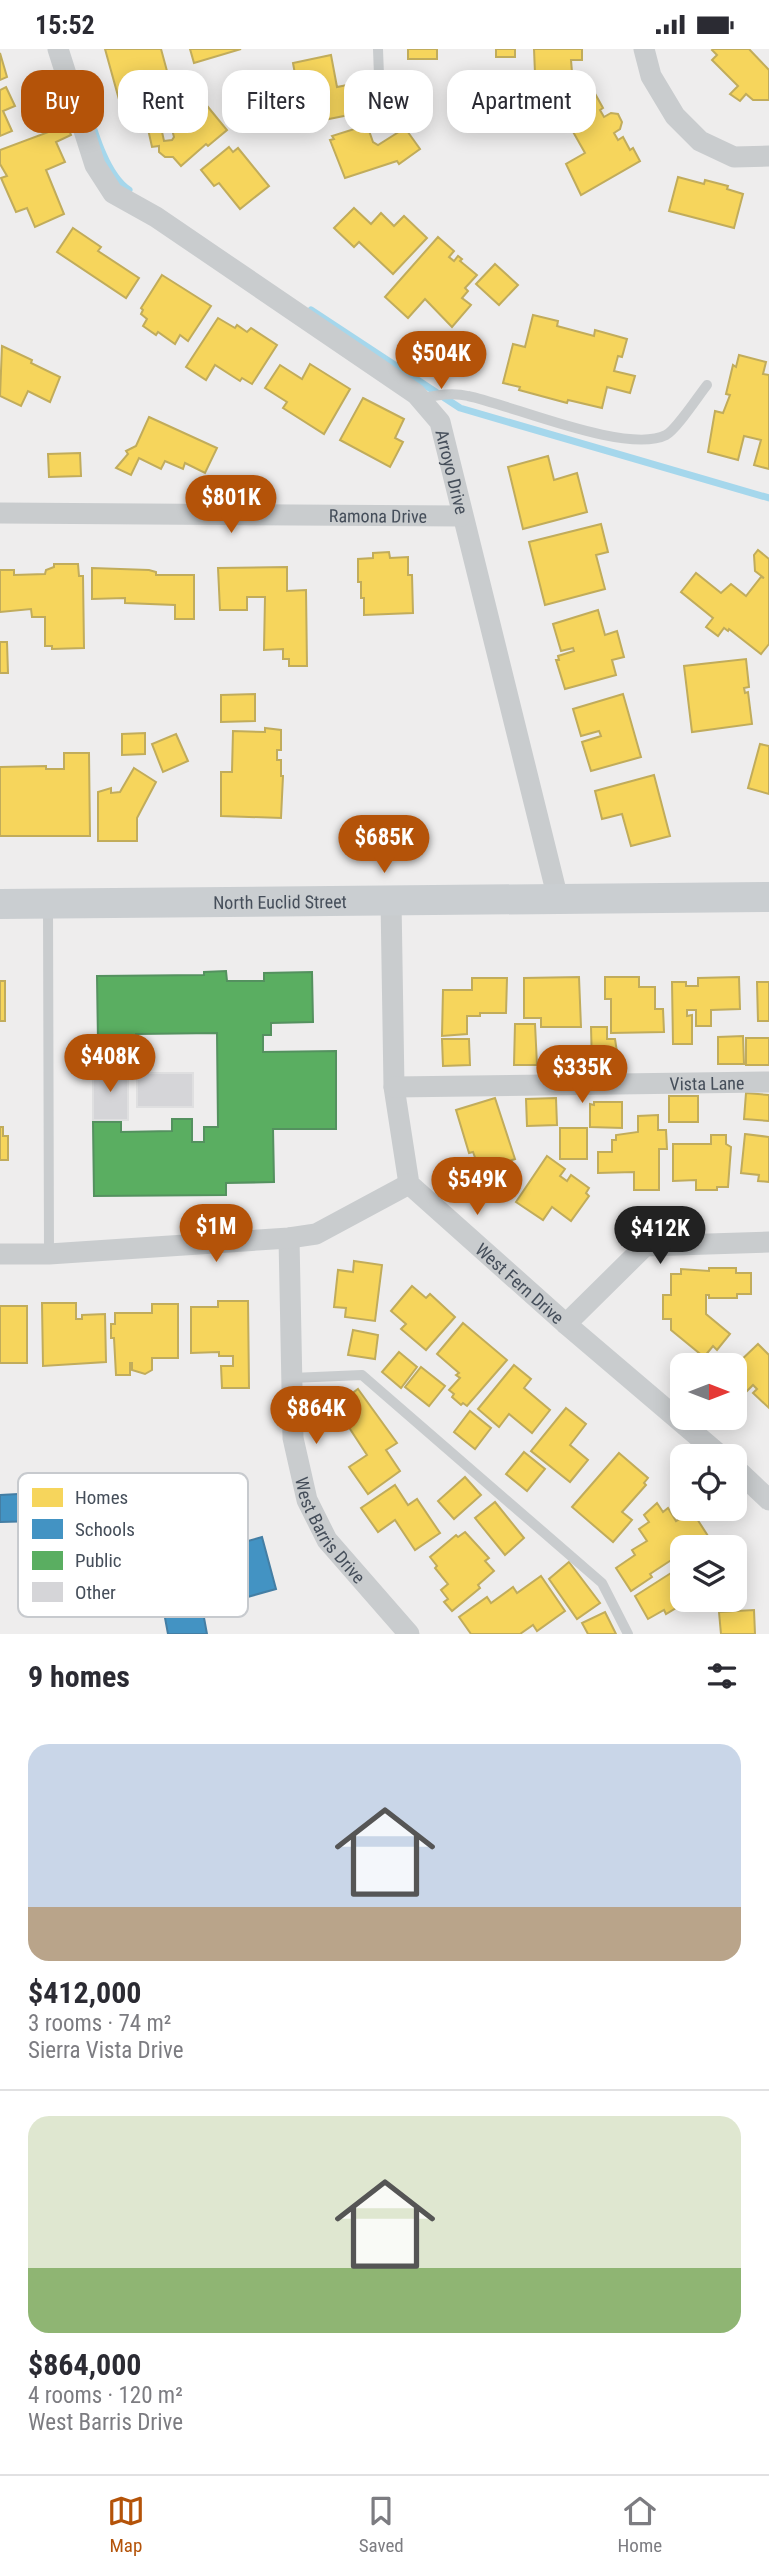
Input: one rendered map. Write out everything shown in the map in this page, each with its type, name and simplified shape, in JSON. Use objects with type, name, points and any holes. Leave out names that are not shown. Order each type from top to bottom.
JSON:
[{"type":"main road","name":"North Euclid Street","points":[[0,904],[769,897]]},
{"type":"street","name":"Arroyo Drive","points":[[58,49],[95,165],[113,193],[156,217],[420,398],[439,422],[558,899]]},
{"type":"street","points":[[644,49],[652,76],[675,116],[700,141],[734,157],[769,156]]},
{"type":"street","name":"Ramona Drive","points":[[0,513],[461,516]]},
{"type":"street","points":[[0,1254],[49,1254],[316,1234],[409,1184],[394,1087],[391,900]]},
{"type":"street","name":"Vista Lane","points":[[394,1087],[769,1082]]},
{"type":"street","name":"West Fern Drive","points":[[409,1184],[566,1324],[707,1444]]},
{"type":"street","name":"West Barris Drive","points":[[289,1238],[293,1438],[307,1500],[327,1540],[409,1634]]},
{"type":"street","points":[[566,1324],[645,1246],[769,1242]]},
{"type":"street","points":[[747,1479],[769,1500]]},
{"type":"lane","points":[[378,49],[379,70]]},
{"type":"lane","points":[[420,398],[434,395],[467,395],[547,421],[643,441],[668,434],[707,385]]},
{"type":"lane","points":[[48,903],[49,1254]]},
{"type":"lane","points":[[292,1378],[362,1375],[602,1583],[628,1634]]},
{"type":"building: Homes","points":[[105,49],[161,49],[167,70],[118,70],[118,96]]},
{"type":"building: Homes","points":[[190,49],[241,49],[194,63]]},
{"type":"building: Homes","points":[[408,49],[437,49],[437,59],[408,59]]},
{"type":"building: Homes","points":[[496,49],[515,49],[515,57],[496,57]]},
{"type":"building: Homes","points":[[534,49],[582,49],[582,60],[571,60],[572,70],[535,70]]},
{"type":"building: Homes","points":[[713,49],[749,49],[769,70],[769,100],[753,100],[746,94],[740,101],[730,94],[738,86],[712,60],[717,55]]},
{"type":"building: Homes","points":[[0,53],[7,77],[0,80]]},
{"type":"building: Homes","points":[[331,55],[337,87],[344,86],[344,116],[330,119],[330,70],[294,70],[293,63]]},
{"type":"building: Homes","points":[[6,87],[15,106],[3,111],[12,131],[0,136],[0,90]]},
{"type":"building: Homes","points":[[596,95],[603,108],[600,110],[604,117],[611,113],[618,114],[622,122],[620,129],[614,133],[618,140],[623,137],[640,161],[581,195],[566,164],[585,153],[574,133],[596,133]]},
{"type":"building: Homes","points":[[208,107],[222,124],[223,133],[181,166],[173,157],[165,157],[159,152],[159,146],[152,147],[149,133],[162,133],[164,141],[174,137],[173,133],[208,133]]},
{"type":"building: Homes","points":[[344,132],[370,133],[373,142],[378,145],[397,133],[409,133],[420,149],[399,164],[397,161],[345,178],[330,140],[334,139],[332,136]]},
{"type":"building: Homes","points":[[46,133],[70,133],[71,135],[56,142],[65,162],[46,170],[64,214],[35,227],[27,208],[16,212],[1,178],[7,176],[0,164],[0,150]]},
{"type":"building: Homes","points":[[229,147],[233,152],[238,148],[269,186],[240,209],[219,183],[214,186],[201,170]]},
{"type":"building: Homes","points":[[678,177],[704,184],[705,180],[728,186],[727,189],[743,194],[734,228],[669,211]]},
{"type":"building: Homes","points":[[354,208],[371,224],[381,213],[394,226],[404,216],[427,238],[393,274],[359,242],[354,247],[334,228]]},
{"type":"building: Homes","points":[[73,228],[101,247],[98,251],[139,278],[126,298],[57,252]]},
{"type":"building: Homes","points":[[438,237],[454,251],[449,257],[454,261],[458,256],[462,259],[460,261],[477,275],[465,288],[468,291],[462,298],[471,305],[452,327],[425,299],[408,318],[385,297]]},
{"type":"building: Homes","points":[[495,264],[518,285],[499,305],[476,284]]},
{"type":"building: Homes","points":[[162,275],[211,306],[188,341],[180,335],[175,344],[158,332],[156,335],[143,326],[147,319],[141,314],[141,308]]},
{"type":"building: Homes","points":[[533,315],[558,321],[557,326],[594,336],[595,330],[627,339],[622,357],[618,356],[614,371],[635,376],[630,393],[607,387],[602,408],[568,400],[567,403],[503,383],[513,344],[525,347]]},
{"type":"building: Homes","points":[[218,318],[247,332],[251,328],[277,345],[252,384],[242,378],[240,381],[215,365],[206,380],[186,367]]},
{"type":"building: Homes","points":[[2,346],[60,377],[50,402],[28,391],[21,406],[0,396]]},
{"type":"building: Homes","points":[[739,355],[766,362],[763,374],[769,375],[769,469],[754,465],[761,440],[744,436],[738,460],[708,452],[715,411],[723,413],[730,395],[726,394],[733,365],[736,367]]},
{"type":"building: Homes","points":[[310,364],[350,389],[324,434],[283,408],[287,402],[265,388],[280,365],[302,379]]},
{"type":"building: Homes","points":[[363,398],[404,419],[395,438],[403,442],[390,467],[340,440]]},
{"type":"building: Homes","points":[[149,417],[217,448],[205,473],[185,463],[183,469],[165,461],[161,469],[139,458],[131,475],[116,468],[128,454],[126,451],[136,446]]},
{"type":"building: Homes","points":[[80,453],[81,476],[49,477],[48,454]]},
{"type":"building: Homes","points":[[548,456],[554,480],[577,473],[587,512],[523,529],[508,467]]},
{"type":"building: Homes","points":[[601,524],[608,552],[596,555],[605,589],[545,605],[529,542]]},
{"type":"building: Homes","points":[[758,550],[769,559],[769,644],[761,654],[729,629],[728,631],[724,628],[718,636],[706,627],[713,618],[681,592],[696,573],[721,593],[731,584],[746,596],[761,577],[764,578],[755,571],[754,555]]},
{"type":"building: Homes","points":[[389,552],[390,558],[408,557],[408,575],[412,575],[413,613],[364,615],[364,598],[361,598],[361,582],[358,582],[358,559],[373,558],[373,553]]},
{"type":"building: Homes","points":[[54,564],[78,564],[79,576],[83,576],[84,648],[52,649],[52,646],[45,646],[45,617],[32,617],[31,609],[0,612],[0,570],[14,570],[14,575],[45,574]]},
{"type":"building: Homes","points":[[287,567],[287,591],[306,590],[307,666],[289,666],[289,659],[283,659],[283,649],[264,650],[265,597],[247,597],[247,610],[220,610],[218,568]]},
{"type":"building: Homes","points":[[92,568],[149,570],[156,572],[156,575],[194,575],[194,619],[175,619],[175,605],[125,603],[125,598],[92,599]]},
{"type":"building: Homes","points":[[598,610],[605,635],[617,631],[624,657],[612,660],[616,675],[565,689],[556,660],[559,660],[558,656],[574,651],[573,648],[561,651],[553,624]]},
{"type":"building: Homes","points":[[0,642],[7,642],[8,673],[0,673]]},
{"type":"building: Homes","points":[[746,659],[749,687],[744,688],[745,693],[748,692],[752,724],[692,732],[684,666]]},
{"type":"building: Homes","points":[[255,694],[255,721],[221,722],[221,695]]},
{"type":"building: Homes","points":[[623,694],[641,757],[591,771],[582,742],[601,736],[599,731],[581,736],[573,709]]},
{"type":"building: Homes","points":[[265,728],[281,730],[281,750],[277,750],[277,760],[281,760],[283,776],[281,818],[221,816],[221,772],[232,772],[233,731],[265,732]]},
{"type":"building: Homes","points":[[145,733],[145,754],[122,755],[122,734]]},
{"type":"building: Homes","points":[[176,734],[188,761],[163,772],[152,744]]},
{"type":"building: Homes","points":[[760,744],[769,746],[769,794],[748,788]]},
{"type":"building: Homes","points":[[64,753],[89,753],[90,836],[0,836],[0,767],[46,766],[46,769],[64,769]]},
{"type":"building: Homes","points":[[134,768],[156,782],[137,818],[137,841],[98,841],[98,792],[111,788],[111,793],[120,792]]},
{"type":"building: Homes","points":[[654,775],[670,836],[631,846],[622,814],[602,819],[595,791]]},
{"type":"building: Homes","points":[[579,977],[581,1027],[541,1027],[541,1018],[524,1018],[524,978]]},
{"type":"building: Homes","points":[[605,977],[639,977],[639,987],[655,987],[655,1009],[663,1009],[664,1032],[611,1033],[611,999],[605,999]]},
{"type":"building: Homes","points":[[739,977],[740,1009],[711,1010],[711,1026],[696,1026],[696,1010],[687,1010],[687,1016],[692,1015],[692,1044],[673,1044],[672,982],[686,982],[686,986],[698,986],[698,978]]},
{"type":"building: Homes","points":[[472,978],[507,978],[506,1013],[467,1016],[467,1034],[442,1036],[443,990],[472,990]]},
{"type":"building: Homes","points":[[0,981],[5,981],[5,1021],[0,1021]]},
{"type":"building: Homes","points":[[757,982],[769,982],[769,1021],[758,1021]]},
{"type":"building: Homes","points":[[515,1024],[535,1024],[537,1065],[514,1065]]},
{"type":"building: Homes","points":[[591,1027],[607,1027],[607,1039],[615,1039],[619,1065],[592,1065]]},
{"type":"building: Homes","points":[[743,1036],[744,1064],[718,1064],[718,1037]]},
{"type":"building: Homes","points":[[746,1038],[769,1038],[769,1065],[746,1065]]},
{"type":"building: Homes","points":[[442,1039],[469,1039],[470,1065],[443,1066]]},
{"type":"building: Homes","points":[[746,1093],[769,1095],[769,1121],[744,1119]]},
{"type":"building: Homes","points":[[669,1096],[698,1096],[698,1122],[669,1122]]},
{"type":"building: Homes","points":[[495,1098],[515,1159],[480,1171],[473,1152],[469,1153],[456,1110]]},
{"type":"building: Homes","points":[[556,1098],[557,1125],[527,1126],[526,1099]]},
{"type":"building: Homes","points":[[594,1102],[622,1102],[622,1128],[590,1127],[590,1104],[594,1105]]},
{"type":"building: Homes","points":[[658,1115],[658,1130],[666,1130],[667,1149],[659,1149],[659,1190],[634,1190],[634,1172],[598,1173],[598,1152],[612,1152],[612,1140],[616,1140],[616,1135],[638,1132],[638,1116]]},
{"type":"building: Homes","points":[[0,1127],[3,1127],[3,1136],[8,1136],[8,1160],[0,1160]]},
{"type":"building: Homes","points":[[560,1128],[587,1128],[587,1159],[560,1159]]},
{"type":"building: Homes","points":[[745,1134],[769,1137],[769,1182],[758,1181],[759,1175],[741,1173]]},
{"type":"building: Homes","points":[[711,1135],[726,1135],[726,1144],[731,1147],[728,1187],[696,1190],[696,1180],[673,1181],[673,1144],[711,1144]]},
{"type":"building: Homes","points":[[547,1156],[565,1169],[560,1176],[567,1181],[571,1175],[589,1188],[586,1193],[589,1196],[571,1221],[552,1207],[543,1220],[516,1202]]},
{"type":"building: Homes","points":[[354,1261],[382,1265],[375,1321],[345,1317],[346,1308],[334,1307],[338,1270],[353,1272]]},
{"type":"building: Homes","points":[[709,1268],[736,1268],[736,1273],[751,1273],[751,1294],[737,1294],[737,1298],[709,1298],[709,1295],[706,1295],[706,1314],[730,1334],[717,1350],[713,1346],[707,1353],[699,1353],[671,1330],[671,1319],[663,1319],[663,1295],[671,1295],[671,1274],[681,1274],[681,1269],[709,1271]]},
{"type":"building: Homes","points":[[412,1286],[426,1298],[430,1294],[455,1317],[426,1350],[401,1329],[406,1324],[391,1311]]},
{"type":"building: Homes","points":[[218,1301],[248,1301],[249,1388],[222,1388],[221,1366],[233,1366],[233,1356],[219,1356],[219,1352],[191,1353],[191,1307],[218,1307]]},
{"type":"building: Homes","points":[[42,1303],[76,1303],[76,1319],[82,1319],[82,1315],[105,1314],[106,1362],[43,1366]]},
{"type":"building: Homes","points":[[152,1304],[178,1304],[178,1358],[152,1358],[152,1370],[145,1374],[132,1370],[130,1363],[130,1375],[116,1375],[114,1338],[111,1338],[111,1324],[115,1324],[115,1313],[152,1313]]},
{"type":"building: Homes","points":[[0,1306],[27,1306],[27,1363],[0,1363]]},
{"type":"building: Homes","points":[[463,1323],[507,1360],[467,1406],[463,1403],[461,1405],[452,1397],[454,1394],[449,1390],[460,1378],[456,1375],[459,1373],[437,1354]]},
{"type":"building: Homes","points":[[353,1330],[378,1335],[375,1359],[348,1355]]},
{"type":"building: Homes","points":[[758,1344],[769,1355],[769,1408],[753,1393],[757,1389],[753,1385],[747,1391],[747,1354]]},
{"type":"building: Homes","points":[[399,1352],[417,1367],[401,1388],[382,1372]]},
{"type":"building: Homes","points":[[514,1365],[531,1379],[524,1388],[550,1410],[532,1433],[509,1414],[499,1427],[478,1409]]},
{"type":"building: Homes","points":[[421,1367],[445,1386],[429,1406],[405,1387]]},
{"type":"building: Homes","points":[[358,1389],[397,1443],[386,1450],[400,1471],[368,1494],[349,1467],[367,1455],[335,1406]]},
{"type":"building: Homes","points":[[566,1408],[586,1424],[570,1445],[588,1460],[570,1482],[531,1451]]},
{"type":"building: Homes","points":[[470,1411],[491,1428],[475,1449],[454,1432]]},
{"type":"building: Homes","points":[[524,1452],[545,1469],[527,1491],[506,1474]]},
{"type":"building: Homes","points":[[619,1453],[648,1478],[644,1483],[646,1485],[622,1512],[632,1520],[613,1542],[572,1507]]},
{"type":"building: Homes","points":[[465,1477],[481,1495],[454,1519],[438,1501]]},
{"type":"building: Homes","points":[[395,1485],[408,1505],[417,1499],[440,1533],[415,1550],[395,1520],[378,1532],[361,1508]]},
{"type":"building: Homes","points":[[495,1502],[524,1538],[505,1555],[475,1518]]},
{"type":"building: Homes","points":[[657,1503],[663,1512],[668,1508],[670,1521],[698,1521],[707,1535],[670,1535],[670,1561],[631,1591],[616,1568],[635,1555],[632,1550],[647,1541],[639,1529],[649,1522],[644,1515]]},
{"type":"building: Homes","points":[[465,1532],[489,1558],[485,1561],[494,1571],[478,1585],[480,1588],[452,1611],[444,1602],[448,1599],[441,1590],[448,1584],[430,1557],[456,1535],[458,1537]]},
{"type":"building: Homes","points":[[569,1562],[600,1603],[577,1619],[549,1579]]},
{"type":"building: Homes","points":[[670,1574],[670,1612],[666,1614],[664,1610],[648,1619],[635,1596]]},
{"type":"building: Homes","points":[[541,1576],[565,1611],[537,1631],[533,1625],[520,1634],[471,1634],[459,1617],[487,1597],[491,1603],[513,1587],[517,1593]]},
{"type":"building: Homes","points":[[754,1610],[755,1634],[721,1634],[719,1612]]},
{"type":"building: Homes","points":[[605,1612],[616,1634],[588,1634],[582,1623]]},
{"type":"building: Schools","points":[[18,1494],[18,1522],[0,1522],[0,1495]]},
{"type":"building: Schools","points":[[262,1537],[276,1589],[248,1597],[248,1541]]},
{"type":"building: Schools","points":[[165,1617],[204,1617],[207,1634],[168,1634]]},
{"type":"building: Public","points":[[226,971],[227,981],[264,981],[264,973],[312,972],[313,1022],[271,1023],[271,1035],[263,1035],[263,1052],[336,1051],[336,1129],[273,1129],[274,1182],[226,1183],[226,1195],[94,1196],[93,1122],[121,1122],[121,1132],[172,1131],[172,1119],[192,1119],[192,1142],[204,1142],[204,1127],[218,1127],[217,1033],[136,1034],[136,1042],[98,1042],[97,976],[204,975],[204,972]]},
{"type":"building: Other","points":[[93,1068],[128,1068],[128,1120],[93,1120]]},
{"type":"building: Other","points":[[137,1073],[193,1073],[193,1107],[137,1107]]},
{"type":"waterway","points":[[95,133],[111,169],[129,190]]},
{"type":"waterway","points":[[311,310],[460,408],[769,498]]}]
